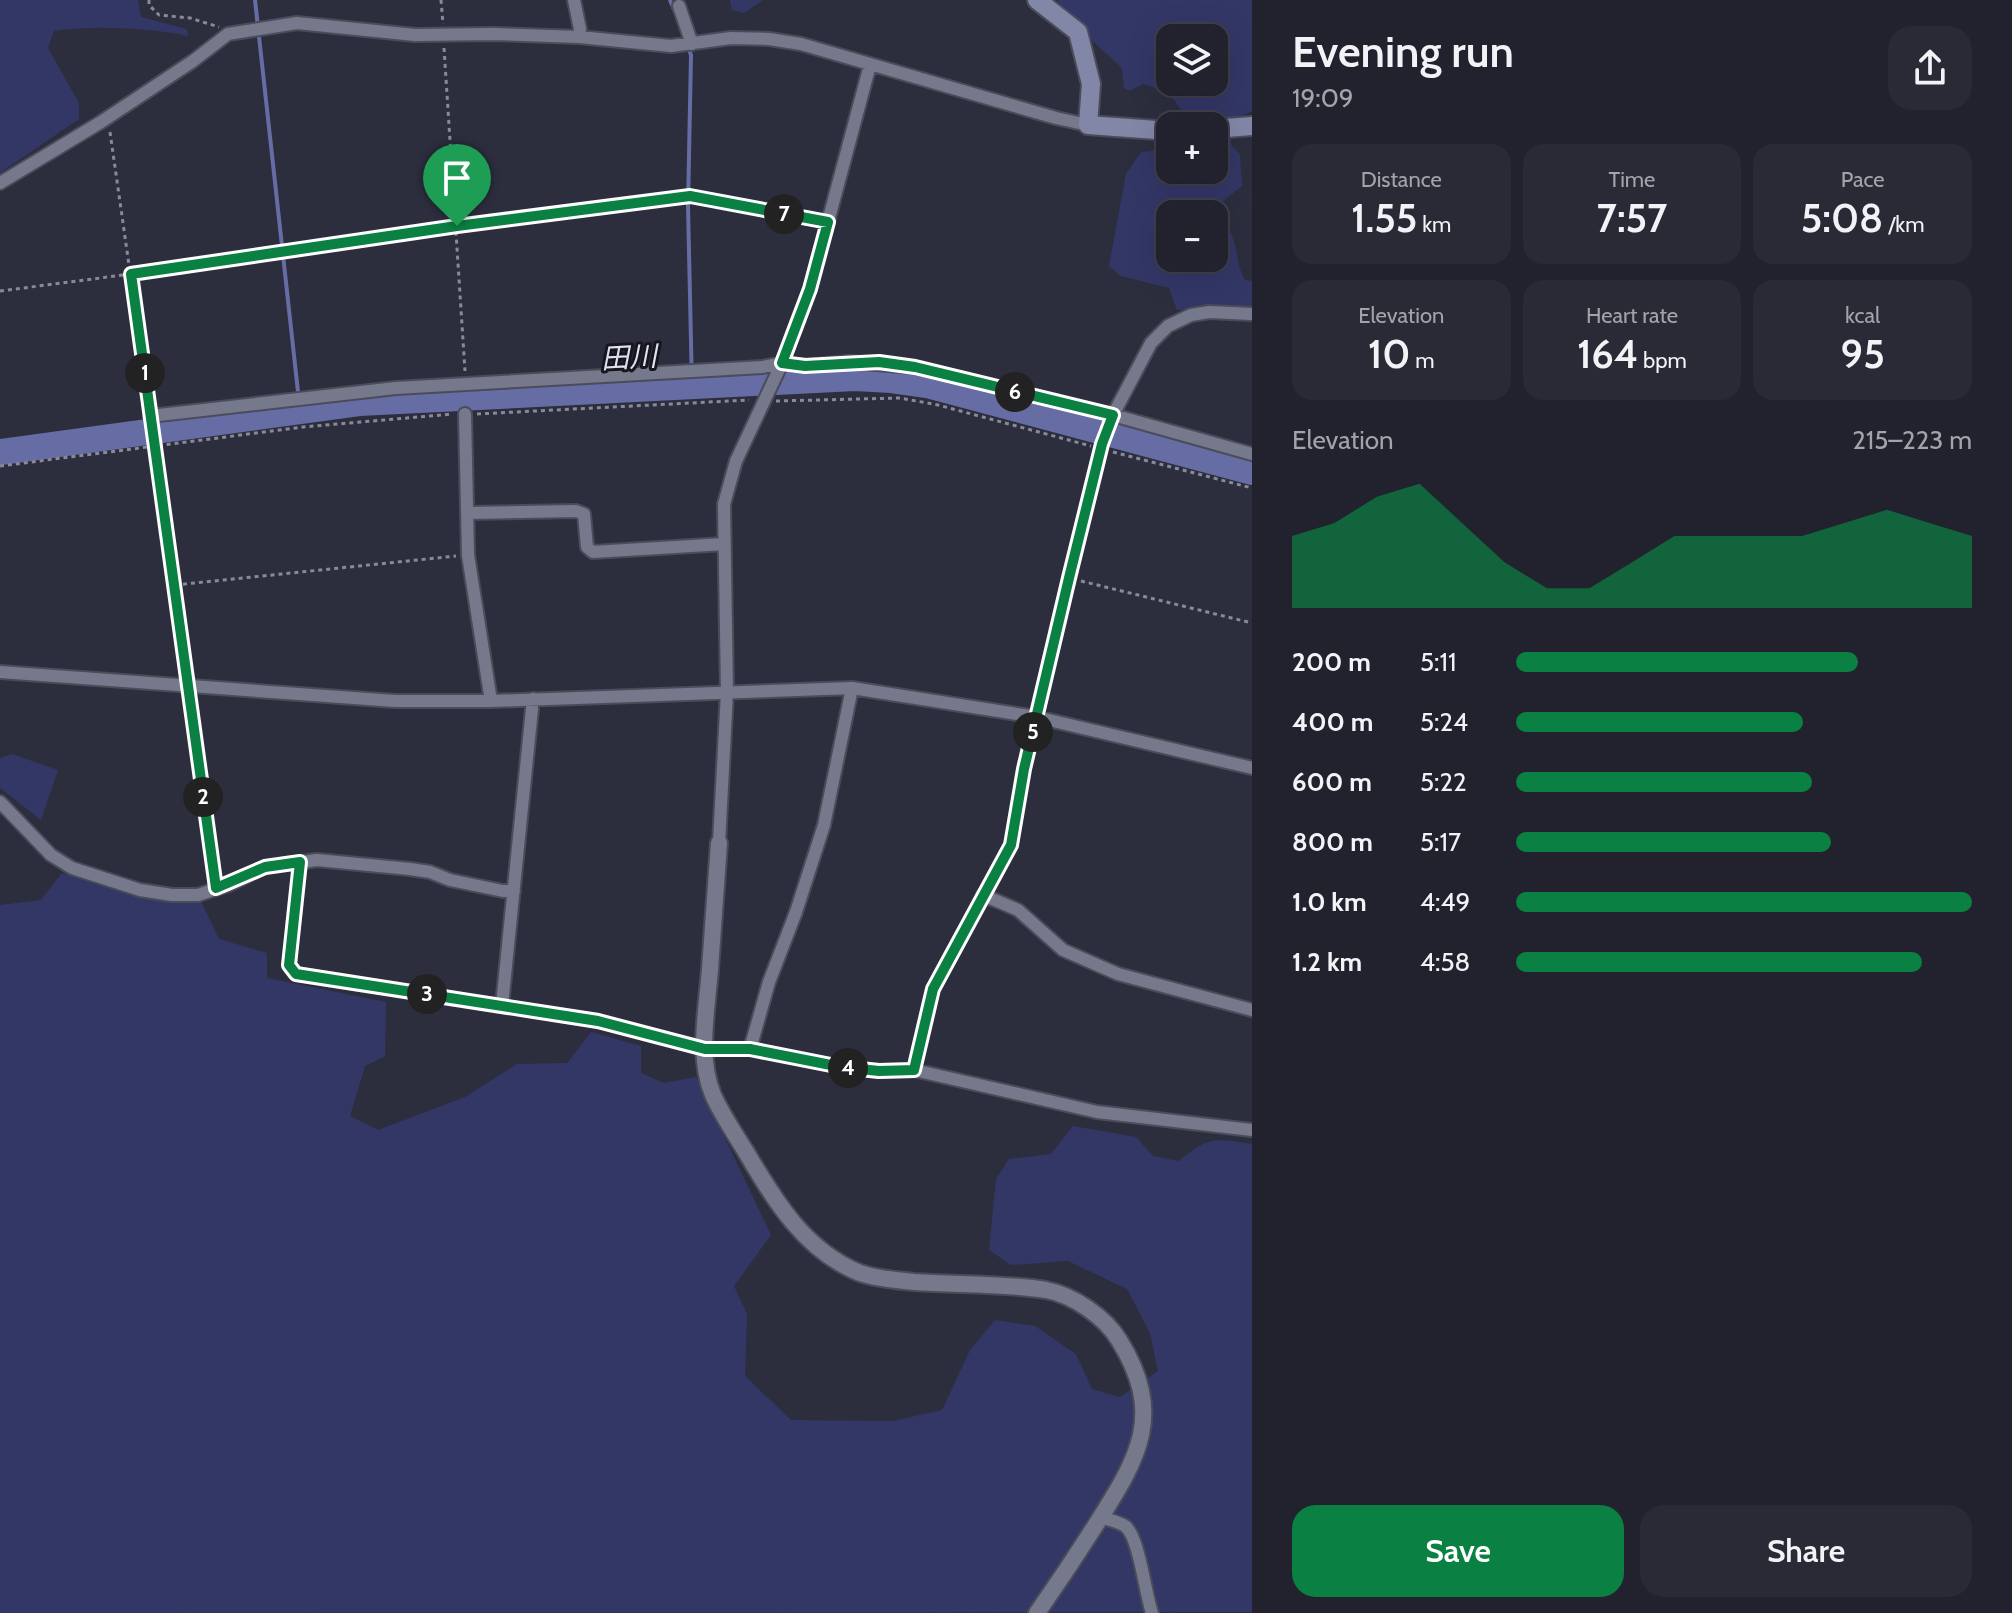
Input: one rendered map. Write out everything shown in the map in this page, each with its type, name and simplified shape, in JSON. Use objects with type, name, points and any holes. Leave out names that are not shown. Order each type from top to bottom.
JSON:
[{"type":"main road","points":[[1037,0],[1078,32],[1091,84],[1088,125],[1156,130]]},
{"type":"main road","points":[[1228,128],[1252,126]]},
{"type":"street","points":[[574,0],[579,37]]},
{"type":"street","points":[[679,6],[692,44]]},
{"type":"street","points":[[0,183],[101,122],[228,34],[297,23],[415,35],[579,37],[671,46],[731,38],[769,39],[801,44],[1088,125]]},
{"type":"street","points":[[870,65],[810,289],[780,368],[728,482],[724,504],[727,692],[705,1049],[712,1093],[778,1206],[803,1234],[831,1257],[861,1273],[891,1280],[1016,1286],[1051,1291],[1096,1315],[1116,1334],[1138,1376],[1144,1411],[1142,1441],[1131,1469],[1037,1613]]},
{"type":"street","points":[[914,1070],[933,989],[1011,845],[1036,717],[1101,446],[1112,418],[1151,343],[1168,326],[1191,315],[1209,312],[1252,314]]},
{"type":"street","points":[[151,419],[332,393],[879,362],[915,367],[1252,454]]},
{"type":"street","points":[[465,414],[468,555],[491,701]]},
{"type":"street","points":[[468,513],[576,511],[584,514],[587,547],[593,552],[724,544]]},
{"type":"street","points":[[0,672],[395,701],[491,701],[852,688],[1036,717],[1252,768]]},
{"type":"street","points":[[750,1049],[769,982],[824,825],[852,688]]},
{"type":"street","points":[[502,1005],[533,699]]},
{"type":"street","points":[[0,802],[51,855],[72,868],[140,890],[198,895],[265,867],[317,860],[430,872],[450,880],[514,891]]},
{"type":"street","points":[[300,862],[289,965],[296,974],[598,1021],[705,1049],[750,1049],[841,1067],[879,1071],[914,1070],[1097,1112],[1252,1130]]},
{"type":"street","points":[[983,895],[1018,910],[1063,950],[1118,974],[1252,1010]]},
{"type":"street","points":[[1101,1517],[1125,1526],[1133,1534],[1152,1613]]},
{"type":"path","points":[[149,0],[149,5],[159,15],[190,18],[217,26],[228,34]]},
{"type":"path","points":[[441,0],[466,384]]},
{"type":"path","points":[[101,122],[111,133],[216,888]]},
{"type":"path","points":[[0,291],[690,196],[828,222]]},
{"type":"path","points":[[0,466],[421,415],[767,397],[900,398],[1101,446],[1252,488]]},
{"type":"path","points":[[175,585],[468,555]]},
{"type":"path","points":[[1069,578],[1252,623]]},
{"type":"shaded area","points":[[0,0],[138,0],[141,17],[187,29],[188,36],[121,28],[54,31],[48,48],[79,103],[79,119],[0,173]]},
{"type":"shaded area","points":[[730,0],[763,0],[744,13],[732,10]]},
{"type":"shaded area","points":[[1057,0],[1252,0],[1252,111],[1230,122],[1231,145],[1240,154],[1242,186],[1224,200],[1156,200],[1156,272],[1228,272],[1228,228],[1242,275],[1245,280],[1252,281],[1252,307],[1177,310],[1169,288],[1121,276],[1109,266],[1126,174],[1141,152],[1156,150],[1156,184],[1228,184],[1228,112],[1183,112],[1171,96],[1228,96],[1228,24],[1156,24],[1156,88],[1143,84],[1130,91],[1124,88],[1122,68],[1086,35]]},
{"type":"shaded area","points":[[12,754],[58,770],[41,820],[0,788],[0,758]]},
{"type":"shaded area","points":[[62,873],[130,892],[199,897],[219,939],[267,953],[267,978],[386,1002],[385,1056],[365,1066],[350,1116],[378,1130],[465,1097],[517,1064],[567,1063],[591,1032],[641,1046],[641,1073],[664,1083],[696,1077],[771,1235],[734,1286],[747,1314],[745,1376],[791,1420],[893,1421],[942,1410],[970,1350],[995,1320],[1035,1326],[1076,1354],[1092,1389],[1120,1397],[1158,1371],[1150,1333],[1127,1289],[1068,1261],[1011,1265],[989,1250],[996,1179],[1009,1159],[1051,1154],[1073,1126],[1136,1137],[1153,1156],[1179,1161],[1198,1147],[1213,1141],[1252,1144],[1252,1612],[0,1613],[0,905],[41,900]]},
{"type":"waterway","points":[[255,0],[300,410]]},
{"type":"waterway","points":[[670,0],[675,12]]},
{"type":"waterway","points":[[688,47],[691,55],[688,206],[692,387]]},
{"type":"waterway","name":"田川","points":[[0,452],[359,403],[855,378],[927,385],[1252,472]]},
{"type":"route","points":[[690,196],[828,222],[810,289],[782,363],[805,366],[879,362],[915,367],[1113,415],[1102,444],[1069,578],[1024,769],[1011,845],[933,989],[914,1070],[879,1071],[841,1067],[750,1049],[705,1049],[598,1021],[296,974],[289,965],[300,862],[265,867],[216,888],[131,274],[457,226],[690,196]]}]
